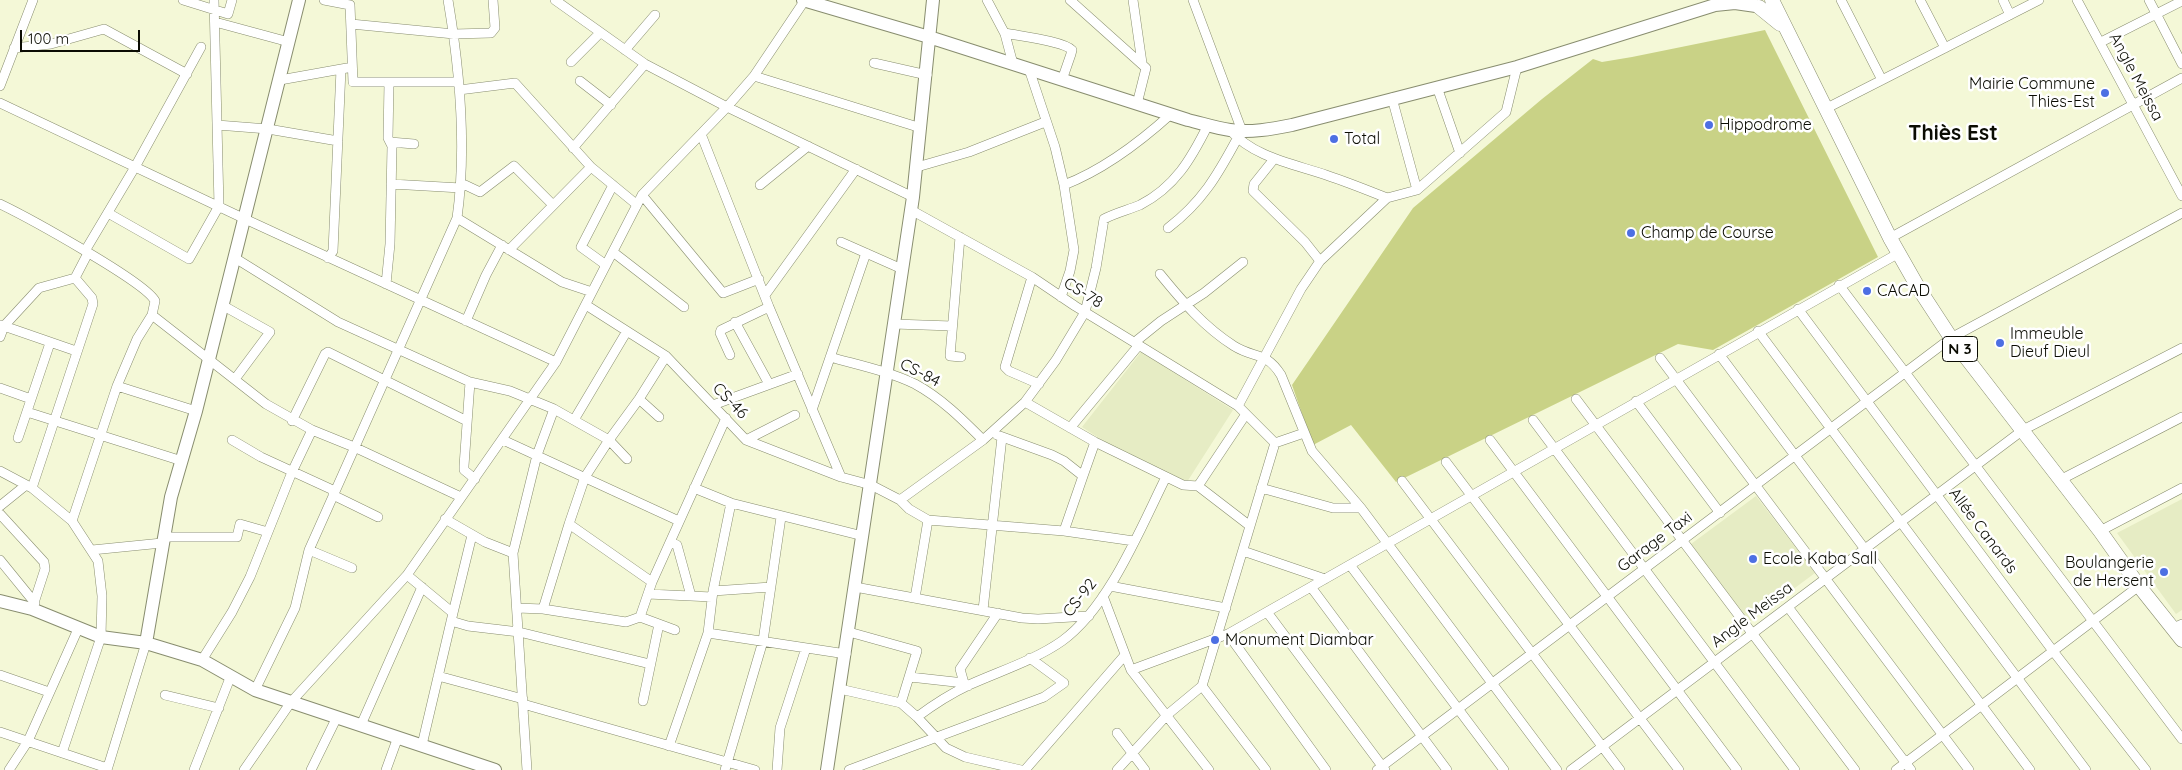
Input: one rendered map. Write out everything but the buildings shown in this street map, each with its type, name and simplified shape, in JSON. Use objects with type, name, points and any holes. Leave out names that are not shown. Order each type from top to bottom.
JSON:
[{"type":"main road","points":[[146,643],[172,497],[268,130],[299,0]]},
{"type":"main road","points":[[804,0],[1236,133],[1292,125],[1517,67],[1720,3],[1761,3]]},
{"type":"main road","points":[[827,770],[856,587],[917,167],[933,0]]},
{"type":"main road","name":"N 3","points":[[1761,3],[1784,28],[1890,238],[1919,289],[1951,338],[2100,531],[2139,586],[2178,626],[2182,640]]},
{"type":"main road","points":[[0,601],[34,606],[78,629],[101,637],[146,643],[202,660],[230,678],[255,690],[422,745],[481,768],[495,770]]},
{"type":"street","points":[[0,86],[33,0]]},
{"type":"street","points":[[183,0],[214,5],[228,14],[232,0]]},
{"type":"street","points":[[324,0],[350,5],[353,82],[458,86],[515,83],[590,167],[636,204]]},
{"type":"street","points":[[255,690],[296,608],[309,550],[457,218],[461,186],[462,142],[454,34],[448,0]]},
{"type":"street","points":[[351,24],[454,34],[491,33],[494,32],[493,0]]},
{"type":"street","points":[[555,0],[645,64],[727,107],[913,196]]},
{"type":"street","points":[[244,770],[291,702],[407,575],[532,399],[556,362],[642,195],[727,107],[754,76],[804,0]]},
{"type":"street","points":[[987,0],[1004,33],[1013,64]]},
{"type":"street","points":[[1070,0],[1109,37],[1142,63]]},
{"type":"street","points":[[1133,0],[1142,63],[1146,72],[1137,104]]},
{"type":"street","points":[[1193,0],[1236,133],[1274,159],[1326,175],[1387,198]]},
{"type":"street","points":[[1840,0],[1882,80]]},
{"type":"street","points":[[1920,0],[1945,48]]},
{"type":"street","points":[[2003,0],[2010,15]]},
{"type":"street","points":[[1825,109],[2040,0]]},
{"type":"street","name":"Angle Meissa","points":[[2077,0],[2182,196]]},
{"type":"street","points":[[2149,0],[2182,64]]},
{"type":"street","points":[[2101,42],[2182,1]]},
{"type":"street","points":[[108,212],[189,259],[219,206],[214,5]]},
{"type":"street","points":[[625,50],[654,15]]},
{"type":"street","points":[[215,22],[289,42]]},
{"type":"street","points":[[14,48],[51,44],[104,28],[187,74]]},
{"type":"street","points":[[571,62],[600,32]]},
{"type":"street","points":[[1004,33],[1056,42],[1070,47],[1072,50],[1062,80]]},
{"type":"street","points":[[0,337],[2,326],[39,288],[75,278],[108,212],[135,167],[200,48]]},
{"type":"street","points":[[874,63],[927,75]]},
{"type":"street","points":[[573,148],[645,64]]},
{"type":"street","points":[[280,80],[352,67]]},
{"type":"street","points":[[1238,406],[1266,358],[1301,289],[1320,261],[1387,198],[1417,190],[1506,112],[1517,67]]},
{"type":"street","points":[[328,258],[332,251],[341,69]]},
{"type":"street","points":[[1029,69],[1045,122],[1055,147],[1064,185],[1074,250],[1070,271],[1061,297]]},
{"type":"street","points":[[754,76],[921,128]]},
{"type":"street","points":[[1890,238],[2182,78]]},
{"type":"street","points":[[580,81],[611,105]]},
{"type":"street","points":[[386,284],[390,244],[391,184],[390,142],[388,138],[389,83]]},
{"type":"street","points":[[1437,87],[1460,152]]},
{"type":"street","points":[[1392,98],[1417,190]]},
{"type":"street","points":[[0,103],[328,258],[556,362]]},
{"type":"street","points":[[1064,185],[1098,168],[1157,127],[1172,114]]},
{"type":"street","points":[[917,167],[969,152],[1045,122]]},
{"type":"street","points":[[217,125],[268,130],[338,141]]},
{"type":"street","points":[[900,500],[984,440],[1025,402],[1039,384],[1085,312],[1096,268],[1104,219],[1139,205],[1168,187],[1180,175],[1192,157],[1208,125]]},
{"type":"street","points":[[1168,228],[1186,214],[1202,197],[1236,133]]},
{"type":"street","points":[[701,134],[812,410],[842,477]]},
{"type":"street","points":[[390,142],[414,144]]},
{"type":"street","points":[[760,185],[808,146]]},
{"type":"street","points":[[1274,159],[1254,184],[1254,191],[1306,242],[1320,261]]},
{"type":"street","points":[[391,184],[461,186],[480,192],[514,166],[553,205]]},
{"type":"street","points":[[466,321],[486,275],[505,247],[553,205],[590,167]]},
{"type":"street","points":[[765,295],[856,169]]},
{"type":"street","points":[[606,265],[581,247],[613,185]]},
{"type":"street","points":[[642,195],[723,293],[759,279]]},
{"type":"street","points":[[0,204],[24,215],[87,252],[153,295],[155,301],[152,315],[137,339],[117,386],[72,521]]},
{"type":"street","name":"CS-78","points":[[911,210],[1032,277],[1061,297],[1238,406],[1275,443]]},
{"type":"street","name":"Garage Taxi","points":[[1381,769],[1492,683],[1906,374],[1951,338],[2182,213]]},
{"type":"street","points":[[457,218],[562,282],[592,292]]},
{"type":"street","points":[[960,237],[950,356],[961,357]]},
{"type":"street","points":[[841,242],[902,269]]},
{"type":"street","points":[[613,252],[684,307]]},
{"type":"street","points":[[812,410],[866,253]]},
{"type":"street","points":[[1131,670],[1228,634],[1798,308],[1899,253]]},
{"type":"street","points":[[235,258],[319,311],[397,350],[470,382],[496,387],[532,399],[554,409],[609,440],[627,459]]},
{"type":"street","points":[[1070,428],[1138,344],[1157,324],[1204,292],[1243,262]]},
{"type":"street","points":[[1160,274],[1185,304],[1207,326],[1235,347],[1266,358],[1274,364],[1281,375],[1312,451],[1388,543],[1557,770]]},
{"type":"street","points":[[1032,277],[1005,367],[1009,371],[1039,384]]},
{"type":"street","points":[[0,506],[29,486],[55,421],[93,300],[75,278]]},
{"type":"street","points":[[1839,285],[2182,739]]},
{"type":"street","points":[[222,305],[270,332],[235,379]]},
{"type":"street","name":"CS-46","points":[[586,305],[666,356],[746,440],[842,477],[871,485],[900,500],[909,509],[928,520]]},
{"type":"street","points":[[730,355],[720,331],[735,322],[770,307]]},
{"type":"street","name":"Allée Canards","points":[[1798,308],[2054,651],[2146,770]]},
{"type":"street","points":[[152,315],[266,404],[292,421],[354,447],[461,497]]},
{"type":"street","points":[[735,322],[770,384]]},
{"type":"street","points":[[894,324],[952,326]]},
{"type":"street","points":[[2,326],[76,351]]},
{"type":"street","points":[[574,420],[627,331]]},
{"type":"street","points":[[1758,331],[2086,770]]},
{"type":"street","points":[[18,438],[50,342]]},
{"type":"street","name":"Angle Meissa","points":[[1571,770],[2023,430],[2182,348]]},
{"type":"street","points":[[292,421],[325,354],[328,352],[467,421]]},
{"type":"street","points":[[1719,354],[2030,770]]},
{"type":"street","points":[[543,609],[585,477],[666,356]]},
{"type":"street","name":"CS-84","points":[[830,357],[887,373],[915,384],[949,407],[984,440]]},
{"type":"street","points":[[1660,358],[1969,770]]},
{"type":"street","points":[[713,405],[798,374]]},
{"type":"street","points":[[470,382],[464,470],[475,479]]},
{"type":"street","points":[[117,386],[196,411]]},
{"type":"street","points":[[0,388],[31,399]]},
{"type":"street","points":[[639,399],[659,417]]},
{"type":"street","points":[[1576,400],[1855,770]]},
{"type":"street","points":[[1636,401],[1720,513]]},
{"type":"street","points":[[1025,402],[1095,442],[1166,477],[1194,486],[1250,526]]},
{"type":"street","points":[[527,770],[513,553],[536,455],[554,409]]},
{"type":"street","points":[[27,412],[182,462]]},
{"type":"street","points":[[1194,486],[1246,414]]},
{"type":"street","points":[[746,440],[795,415]]},
{"type":"street","points":[[2060,480],[2182,417]]},
{"type":"street","points":[[640,617],[652,582],[726,418]]},
{"type":"street","points":[[1533,420],[1795,770]]},
{"type":"street","points":[[202,660],[245,587],[292,472],[312,430]]},
{"type":"street","points":[[1117,770],[1167,715],[1202,686],[1275,443],[1304,432]]},
{"type":"street","points":[[992,433],[1052,455],[1064,461],[1083,476]]},
{"type":"street","points":[[983,610],[1002,437]]},
{"type":"street","points":[[232,440],[378,517]]},
{"type":"street","points":[[503,440],[679,521]]},
{"type":"street","points":[[1490,440],[1738,770]]},
{"type":"street","points":[[1064,531],[1095,442]]},
{"type":"street","points":[[1446,462],[1679,770]]},
{"type":"street","points":[[0,471],[29,486],[72,521],[98,561],[101,582],[101,637],[62,753]]},
{"type":"street","name":"CS-92","points":[[917,717],[935,703],[966,684],[1030,658],[1062,641],[1089,616],[1110,586],[1166,477]]},
{"type":"street","points":[[1402,481],[1432,518],[1620,770]]},
{"type":"street","points":[[694,488],[730,503],[863,536]]},
{"type":"street","points":[[1261,488],[1333,508],[1361,508]]},
{"type":"street","points":[[2100,531],[2182,488]]},
{"type":"street","points":[[669,746],[708,633],[712,594],[730,503]]},
{"type":"street","points":[[0,514],[44,562],[45,569],[34,606]]},
{"type":"street","points":[[727,766],[763,641],[781,517]]},
{"type":"street","points":[[445,519],[472,535],[513,553]]},
{"type":"street","points":[[915,598],[928,520],[1064,531],[1134,541]]},
{"type":"street","points":[[92,550],[163,540],[237,537],[240,524],[268,532]]},
{"type":"street","points":[[569,524],[652,582]]},
{"type":"street","points":[[422,745],[472,535]]},
{"type":"street","points":[[670,542],[677,545],[691,596]]},
{"type":"street","points":[[309,550],[352,568]]},
{"type":"street","points":[[1243,551],[1325,579]]},
{"type":"street","points":[[0,560],[34,606]]},
{"type":"street","points":[[1350,565],[1504,770]]},
{"type":"street","points":[[407,575],[452,617],[468,626],[519,632],[650,664]]},
{"type":"street","points":[[1110,586],[1226,608]]},
{"type":"street","points":[[1896,770],[1908,766],[1943,735],[2139,586]]},
{"type":"street","points":[[361,725],[422,587]]},
{"type":"street","points":[[648,594],[691,596],[771,587]]},
{"type":"street","points":[[856,587],[1038,619],[1089,616]]},
{"type":"street","points":[[1311,587],[1447,770]]},
{"type":"street","points":[[1103,596],[1131,670],[1209,770]]},
{"type":"street","points":[[1788,607],[1908,766]]},
{"type":"street","points":[[517,608],[543,609],[626,622],[640,617],[675,630]]},
{"type":"street","points":[[1267,612],[1381,769]]},
{"type":"street","points":[[910,677],[966,684],[960,669],[998,613]]},
{"type":"street","points":[[643,701],[659,624]]},
{"type":"street","points":[[9,770],[28,741],[78,629]]},
{"type":"street","points":[[849,632],[917,651],[901,702]]},
{"type":"street","points":[[708,633],[846,654]]},
{"type":"street","points":[[1228,634],[1326,770]]},
{"type":"street","points":[[0,732],[107,769],[146,643]]},
{"type":"street","points":[[777,770],[780,728],[806,648]]},
{"type":"street","points":[[1025,770],[1125,655]]},
{"type":"street","points":[[849,770],[1044,697],[1064,683],[1030,658]]},
{"type":"street","points":[[0,676],[50,692]]},
{"type":"street","points":[[438,676],[669,746],[727,766],[755,770]]},
{"type":"street","points":[[194,770],[230,678]]},
{"type":"street","points":[[1202,686],[1266,770]]},
{"type":"street","points":[[840,689],[901,702],[935,738],[954,753],[1021,770]]},
{"type":"street","points":[[165,695],[219,708]]},
{"type":"street","points":[[311,770],[337,717]]},
{"type":"street","points":[[1117,733],[1145,770]]},
{"type":"street","points":[[386,770],[398,737]]},
{"type":"shaded area","points":[[1141,352],[1233,410],[1187,482],[1105,442],[1082,427]]},
{"type":"shaded area","name":"Ecole Kaba Sall","points":[[1756,496],[1815,573],[1749,622],[1691,544]]},
{"type":"shaded area","name":"Boulangerie de Hersent","points":[[2182,499],[2182,610],[2176,614],[2117,533]]},
{"type":"green space","name":"Champ de Course","points":[[1765,30],[1878,257],[1713,350],[1678,344],[1396,482],[1351,425],[1313,445],[1292,385],[1413,208],[1542,99],[1593,59],[1602,62],[1632,57]]},
{"type":"place","name":"Mairie Commune Thies-Est","points":[[2105,93]]},
{"type":"place","name":"Hippodrome","points":[[1709,125]]},
{"type":"place","name":"Total","points":[[1334,139]]},
{"type":"place","name":"Champ de Course","points":[[1631,233]]},
{"type":"place","name":"CACAD","points":[[1867,291]]},
{"type":"place","name":"Immeuble Dieuf Dieul","points":[[2000,343]]},
{"type":"place","name":"Ecole Kaba Sall","points":[[1753,559]]},
{"type":"place","name":"Boulangerie de Hersent","points":[[2164,572]]},
{"type":"place","name":"Monument Diambar","points":[[1215,640]]},
{"type":"district","name":"Thiès Est","points":[[1953,134]]}]
